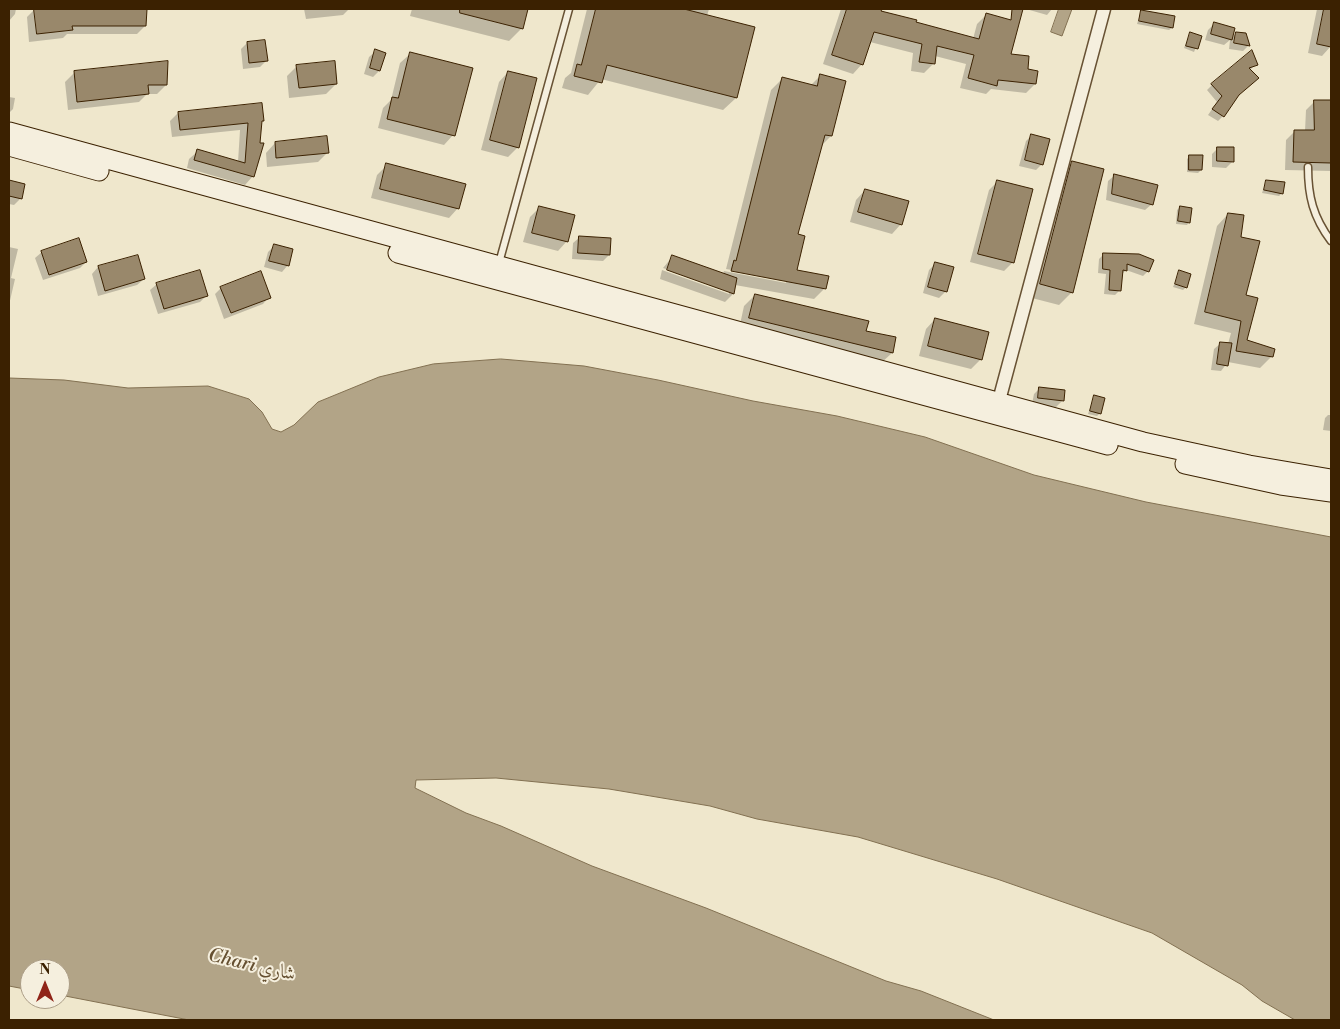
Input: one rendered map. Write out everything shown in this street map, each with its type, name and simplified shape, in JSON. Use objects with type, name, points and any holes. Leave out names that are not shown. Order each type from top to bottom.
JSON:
[{"type":"main road","points":[[9,132],[50,150]]},
{"type":"main road","points":[[9,146],[50,150],[252,200],[497,272],[997,408],[1249,465],[1331,479]]},
{"type":"main road","points":[[997,408],[1144,455],[1272,483],[1331,492]]},
{"type":"street","points":[[997,408],[1104,9]]},
{"type":"lane","points":[[497,272],[569,9]]},
{"type":"lane","points":[[1308,167],[1309,198],[1315,215],[1331,240]]},
{"type":"water","points":[[1059,9],[1072,9],[1062,36],[1051,32]]},
{"type":"water","name":"Chari شاري","points":[[501,359],[584,366],[658,380],[753,401],[837,416],[925,437],[1034,475],[1146,502],[1331,537],[1331,1020],[1295,1020],[1262,1001],[1242,985],[1152,933],[997,879],[858,837],[757,819],[710,806],[609,789],[496,778],[416,780],[415,788],[466,813],[501,826],[592,866],[706,908],[886,981],[921,991],[994,1020],[189,1020],[70,997],[70,959],[20,959],[20,988],[9,986],[9,378],[64,380],[128,388],[208,386],[249,399],[262,412],[272,429],[281,432],[294,425],[318,402],[379,377],[433,364]]},
{"type":"building","points":[[34,9],[147,9],[146,26],[72,26],[73,30],[37,34]]},
{"type":"building","points":[[460,9],[528,9],[523,29],[460,13]]},
{"type":"building","points":[[596,9],[684,9],[755,27],[737,98],[607,65],[602,83],[574,76],[577,64],[581,65]]},
{"type":"building","points":[[847,9],[882,9],[881,11],[917,20],[916,22],[979,39],[986,13],[1011,20],[1012,9],[1023,9],[1011,54],[1029,56],[1028,69],[1038,71],[1036,84],[998,80],[997,86],[968,78],[974,55],[937,46],[935,64],[919,62],[922,44],[874,32],[863,65],[832,55]]},
{"type":"building","points":[[1324,9],[1331,9],[1331,47],[1317,44]]},
{"type":"building","points":[[1141,10],[1175,16],[1173,28],[1139,21]]},
{"type":"building","points":[[1214,22],[1235,28],[1232,40],[1211,34]]},
{"type":"building","points":[[1190,32],[1202,36],[1198,49],[1186,46]]},
{"type":"building","points":[[1236,32],[1246,33],[1250,46],[1234,43]]},
{"type":"building","points":[[265,40],[268,61],[249,63],[247,42]]},
{"type":"building","points":[[375,49],[386,53],[380,71],[370,68]]},
{"type":"building","points":[[1252,50],[1258,65],[1249,68],[1259,78],[1239,95],[1224,117],[1212,109],[1222,96],[1211,84]]},
{"type":"building","points":[[410,52],[473,68],[455,136],[387,119],[392,97],[398,98]]},
{"type":"building","points":[[168,61],[167,85],[148,85],[149,94],[77,102],[74,71]]},
{"type":"building","points":[[335,61],[337,84],[299,88],[296,65]]},
{"type":"building","points":[[508,71],[537,78],[519,148],[490,140]]},
{"type":"building","points":[[820,74],[846,81],[832,136],[825,135],[798,234],[805,236],[797,270],[829,276],[826,289],[731,271],[734,260],[736,261],[782,77],[817,86]]},
{"type":"building","points":[[1314,100],[1331,100],[1331,163],[1293,162],[1294,130],[1314,130]]},
{"type":"building","points":[[262,103],[264,121],[262,121],[260,143],[264,143],[254,177],[194,160],[197,149],[245,163],[248,123],[180,130],[178,112]]},
{"type":"building","points":[[1031,134],[1050,139],[1043,165],[1025,160]]},
{"type":"building","points":[[327,136],[329,153],[276,158],[275,142]]},
{"type":"building","points":[[1217,147],[1234,147],[1234,162],[1217,161]]},
{"type":"building","points":[[1189,155],[1203,155],[1202,170],[1189,170]]},
{"type":"building","points":[[1072,161],[1104,169],[1073,293],[1040,284]]},
{"type":"building","points":[[386,163],[466,184],[459,209],[380,189]]},
{"type":"building","points":[[1114,174],[1158,185],[1153,205],[1112,194]]},
{"type":"building","points":[[9,180],[25,184],[22,199],[9,196]]},
{"type":"building","points":[[997,180],[1033,189],[1014,263],[978,254]]},
{"type":"building","points":[[1266,180],[1285,182],[1283,194],[1264,190]]},
{"type":"building","points":[[865,189],[909,201],[902,225],[858,212]]},
{"type":"building","points":[[539,206],[575,215],[568,242],[532,233]]},
{"type":"building","points":[[1180,206],[1192,208],[1190,223],[1178,221]]},
{"type":"building","points":[[1228,213],[1244,215],[1241,237],[1260,241],[1246,295],[1258,298],[1247,340],[1275,349],[1273,357],[1236,351],[1241,321],[1205,312]]},
{"type":"building","points":[[579,236],[611,238],[610,255],[578,253]]},
{"type":"building","points":[[79,238],[87,262],[49,275],[41,251]]},
{"type":"building","points":[[274,244],[293,249],[289,266],[269,261]]},
{"type":"building","points":[[1103,253],[1139,254],[1154,260],[1149,272],[1127,264],[1127,271],[1123,270],[1121,291],[1109,290],[1110,270],[1103,269]]},
{"type":"building","points":[[138,255],[145,279],[105,291],[98,266]]},
{"type":"building","points":[[672,255],[737,278],[734,294],[667,270]]},
{"type":"building","points":[[935,262],[954,267],[947,292],[928,287]]},
{"type":"building","points":[[200,270],[208,296],[164,309],[156,283]]},
{"type":"building","points":[[1179,270],[1191,274],[1187,288],[1175,284]]},
{"type":"building","points":[[261,271],[271,298],[231,313],[220,287]]},
{"type":"building","points":[[755,294],[869,321],[866,331],[896,337],[893,353],[749,318]]},
{"type":"building","points":[[935,318],[989,332],[982,360],[928,346]]},
{"type":"building","points":[[1220,342],[1232,343],[1228,366],[1217,364]]},
{"type":"building","points":[[1039,387],[1065,390],[1064,401],[1038,398]]},
{"type":"building","points":[[1094,395],[1105,398],[1101,414],[1090,411]]}]
